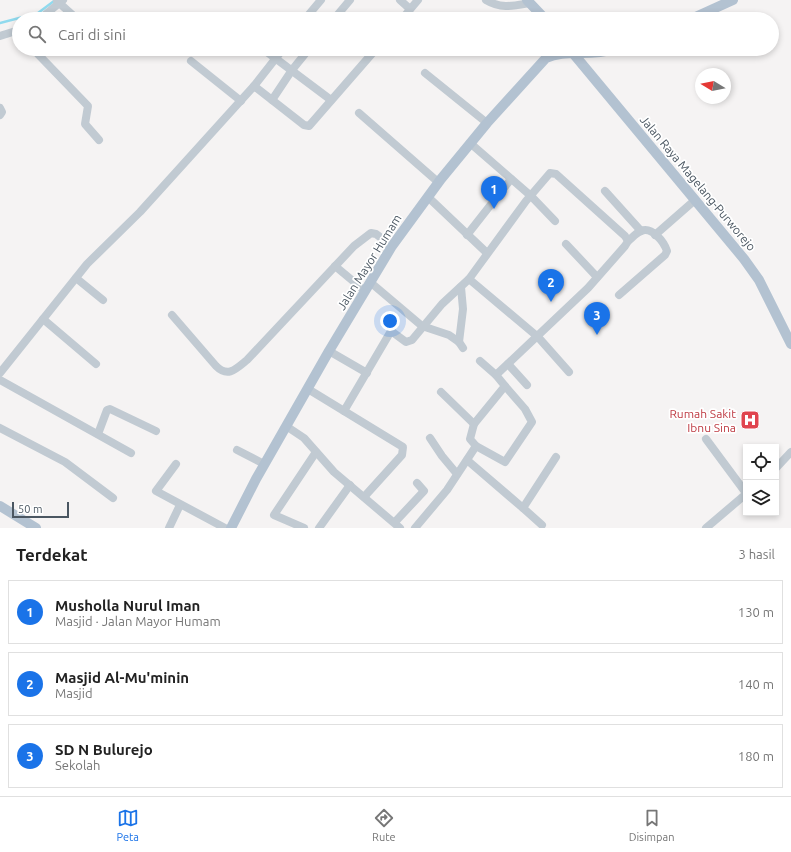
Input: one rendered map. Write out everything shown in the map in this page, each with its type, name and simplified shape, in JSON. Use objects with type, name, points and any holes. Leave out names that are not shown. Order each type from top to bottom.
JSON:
[{"type":"main road","points":[[706,12],[732,0]]},
{"type":"main road","points":[[529,2],[536,12]]},
{"type":"main road","name":"Jalan Mayor Humam","points":[[231,528],[264,464],[367,286],[392,246],[438,182],[486,123],[540,62],[552,56]]},
{"type":"main road","name":"Jalan Raya Magelang-Purworejo","points":[[575,56],[744,258],[759,280],[791,344]]},
{"type":"main road","points":[[0,506],[36,528]]},
{"type":"street","points":[[311,12],[321,0]]},
{"type":"street","points":[[340,12],[350,0]]},
{"type":"street","points":[[400,0],[410,9]]},
{"type":"street","points":[[408,12],[418,0]]},
{"type":"street","points":[[486,0],[495,5],[504,7],[529,2]]},
{"type":"street","points":[[47,12],[59,1],[71,12]]},
{"type":"street","points":[[0,36],[12,33]]},
{"type":"street","points":[[39,56],[88,106],[85,124],[99,140]]},
{"type":"street","points":[[272,56],[331,100]]},
{"type":"street","points":[[0,373],[87,264],[140,212],[241,101],[278,56]]},
{"type":"street","points":[[272,100],[303,56]]},
{"type":"street","points":[[254,86],[308,127],[370,56]]},
{"type":"street","points":[[191,60],[241,101]]},
{"type":"street","points":[[425,73],[486,123]]},
{"type":"street","points":[[0,108],[2,112],[0,115]]},
{"type":"street","points":[[359,113],[438,182]]},
{"type":"street","points":[[470,143],[531,196],[555,220]]},
{"type":"street","points":[[344,411],[391,331],[407,342],[412,340],[422,326],[442,304],[469,279],[487,253],[550,173],[556,174],[625,236],[628,241]]},
{"type":"street","points":[[467,235],[511,179]]},
{"type":"street","points":[[605,191],[642,231]]},
{"type":"street","points":[[428,197],[487,253]]},
{"type":"street","points":[[655,235],[696,200]]},
{"type":"street","points":[[496,375],[538,337],[597,277],[628,241],[642,231],[647,230],[655,235],[667,249],[666,253],[619,295]]},
{"type":"street","points":[[172,315],[216,366],[221,371],[228,372],[237,368],[247,360],[354,246],[371,233],[376,234],[392,246]]},
{"type":"street","points":[[566,244],[597,277]]},
{"type":"street","points":[[335,266],[367,286],[422,326],[441,331],[461,345],[463,309],[461,287]]},
{"type":"street","points":[[76,278],[103,300]]},
{"type":"street","points":[[469,279],[538,337],[569,372]]},
{"type":"street","points":[[43,319],[96,364]]},
{"type":"street","points":[[329,351],[367,373]]},
{"type":"street","points":[[480,362],[496,375],[525,409],[532,422],[505,462],[476,446],[470,439],[474,424],[505,386]]},
{"type":"street","points":[[508,364],[527,385]]},
{"type":"street","points":[[0,380],[131,453]]},
{"type":"street","points":[[308,389],[386,435],[404,449],[402,455],[364,497]]},
{"type":"street","points":[[441,392],[474,424]]},
{"type":"street","points":[[98,434],[107,410],[110,409],[156,431]]},
{"type":"street","points":[[286,426],[304,438],[334,472],[397,525],[424,491],[418,483]]},
{"type":"street","points":[[0,428],[65,462],[113,498]]},
{"type":"street","points":[[430,438],[442,456],[458,474]]},
{"type":"street","points":[[706,439],[743,490]]},
{"type":"street","points":[[415,528],[447,490],[476,446]]},
{"type":"street","points":[[237,450],[264,464]]},
{"type":"street","points":[[304,528],[274,515],[316,452]]},
{"type":"street","points":[[779,465],[791,452]]},
{"type":"street","points":[[523,508],[556,457]]},
{"type":"street","points":[[467,460],[542,525]]},
{"type":"street","points":[[176,464],[156,490],[180,506],[225,528]]},
{"type":"street","points":[[319,528],[350,485]]},
{"type":"street","points":[[706,528],[743,497]]},
{"type":"street","points":[[169,528],[180,506]]},
{"type":"waterway","points":[[39,12],[54,1]]},
{"type":"waterway","points":[[0,23],[12,20]]},
{"type":"place","name":"Musholla Nurul Iman","points":[[494,209]]},
{"type":"place","name":"Masjid Al-Mu'minin","points":[[551,302]]},
{"type":"place","name":"SD N Bulurejo","points":[[597,335]]},
{"type":"place","name":"Rumah Sakit Ibnu Sina","points":[[750,420]]}]
